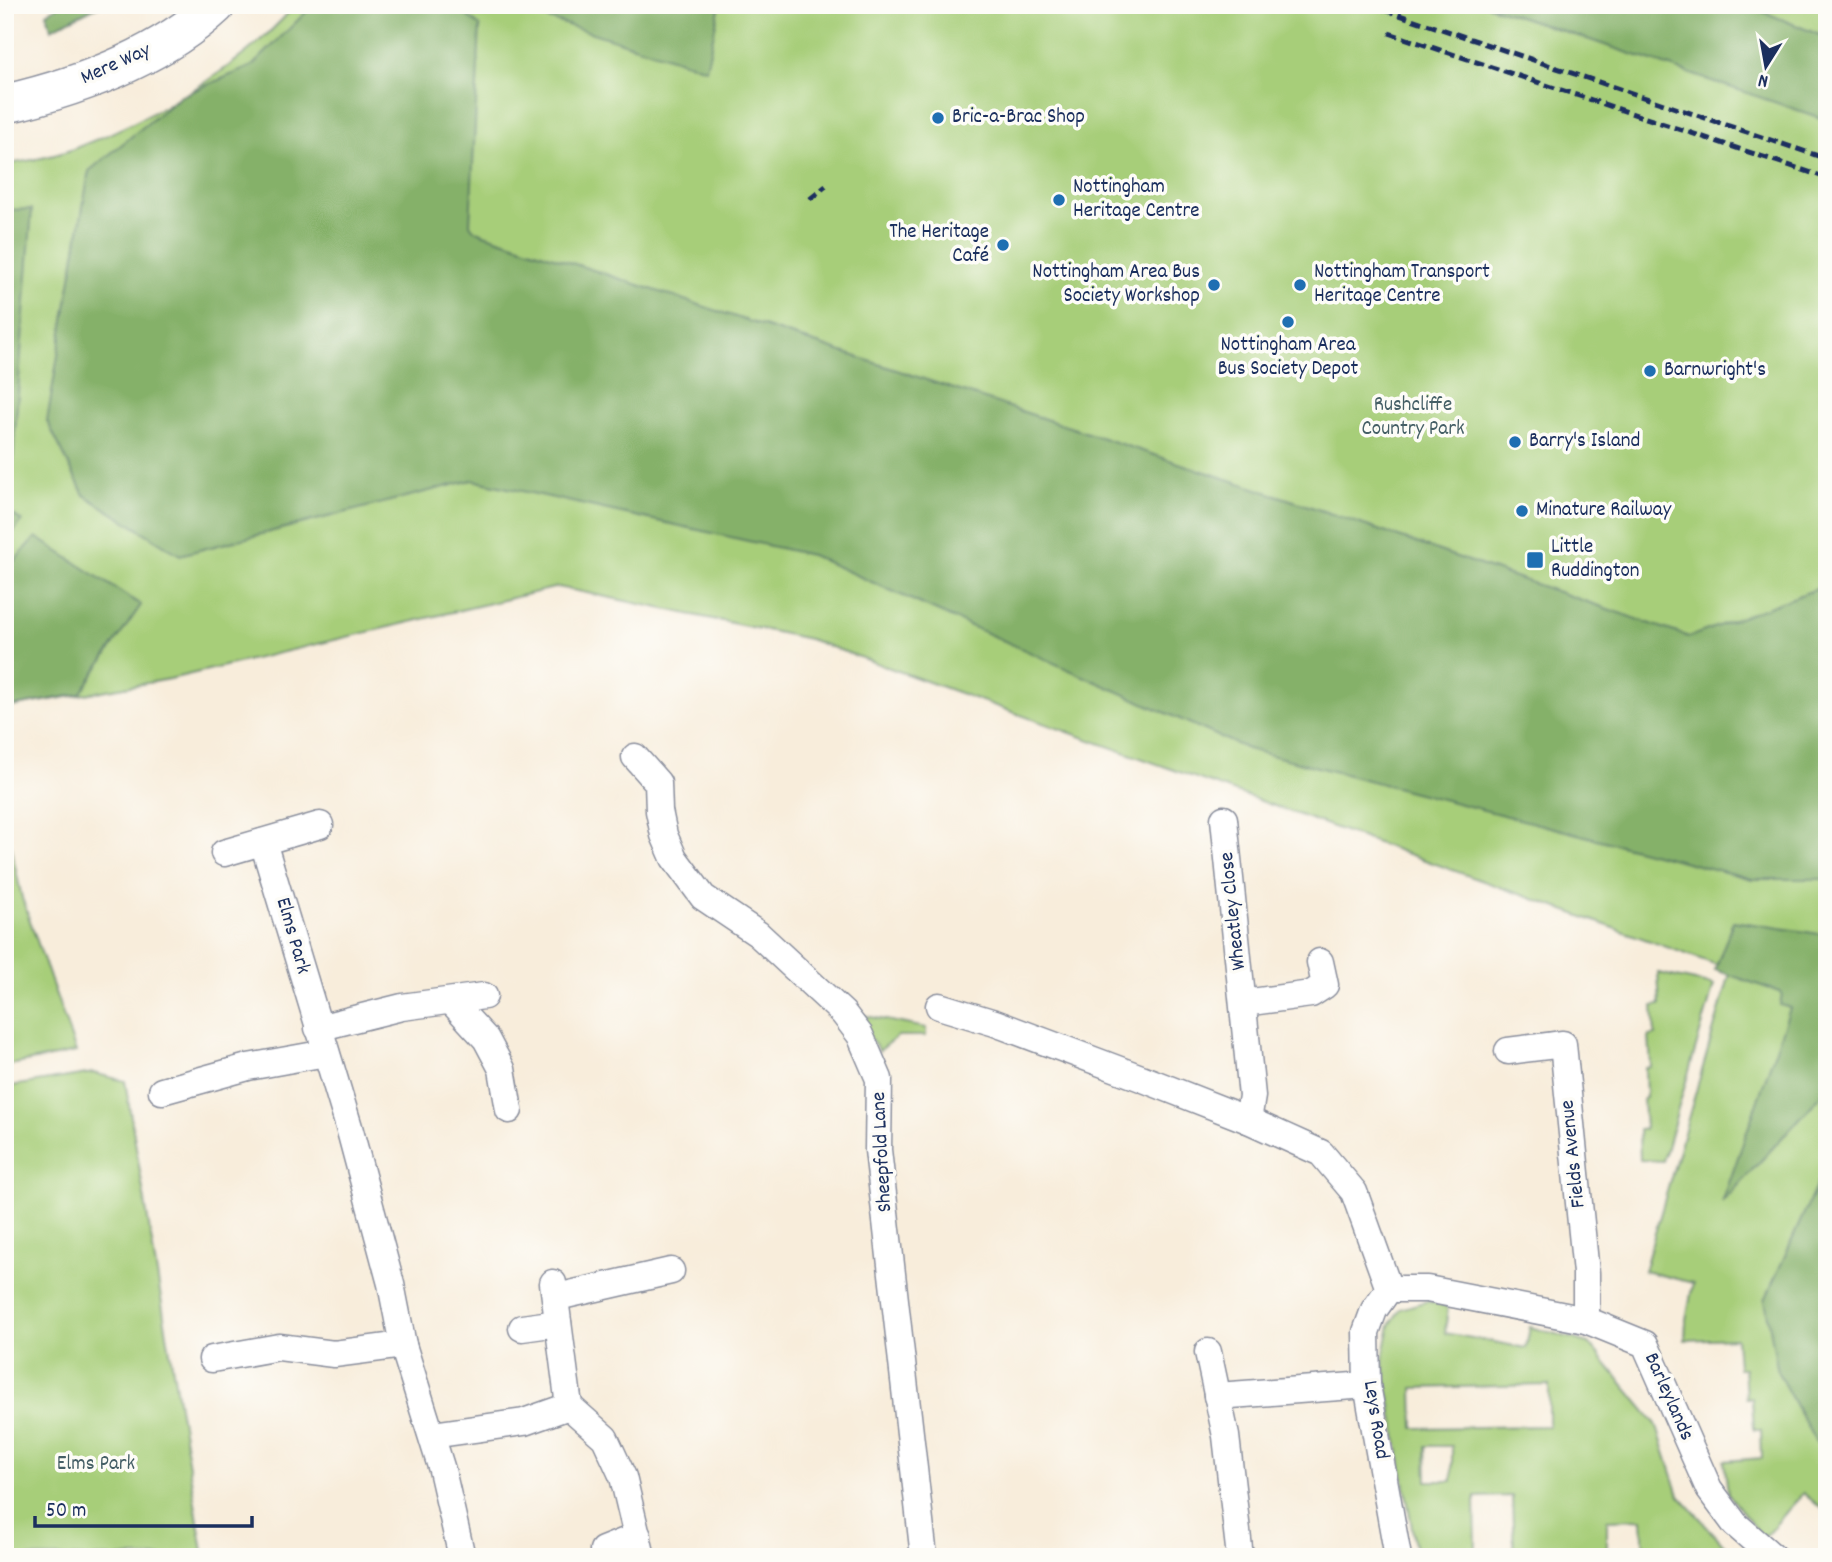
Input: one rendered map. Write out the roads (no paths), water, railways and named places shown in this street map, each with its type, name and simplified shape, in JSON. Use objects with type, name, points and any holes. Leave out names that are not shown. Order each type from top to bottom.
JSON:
[{"type":"street","name":"Mere Way","points":[[5,104],[47,94],[111,70],[157,47],[216,5]]},
{"type":"street","name":"Sheepfold Lane","points":[[635,757],[657,783],[664,835],[674,858],[703,897],[758,934],[844,1013],[860,1035],[880,1079],[878,1150],[924,1557]]},
{"type":"street","name":"Wheatley Close","points":[[1224,819],[1252,1096],[1248,1120]]},
{"type":"street","points":[[224,853],[320,825]]},
{"type":"street","name":"Elms Park","points":[[263,842],[295,944],[387,1271],[403,1345],[442,1470],[462,1557]]},
{"type":"street","points":[[1244,1003],[1311,994],[1325,985],[1320,962]]},
{"type":"street","points":[[162,1091],[248,1067],[402,1007],[484,996]]},
{"type":"street","points":[[451,1001],[486,1039],[502,1069],[509,1110]]},
{"type":"street","points":[[939,1006],[995,1023],[1248,1120],[1321,1153],[1354,1192],[1389,1289]]},
{"type":"street","name":"Fields Avenue","points":[[1508,1051],[1563,1044],[1586,1273],[1586,1320]]},
{"type":"street","points":[[522,1328],[556,1301],[671,1271]]},
{"type":"street","name":"Barleylands","points":[[1389,1289],[1427,1289],[1586,1320],[1645,1344],[1709,1489],[1735,1524],[1773,1557]]},
{"type":"street","name":"Leys Road","points":[[1389,1289],[1374,1310],[1366,1332],[1367,1385],[1398,1557]]},
{"type":"street","points":[[556,1301],[569,1406],[605,1438],[623,1477],[640,1547],[603,1550]]},
{"type":"street","points":[[212,1359],[279,1347],[334,1354],[403,1345]]},
{"type":"street","points":[[1208,1352],[1226,1436],[1240,1557]]},
{"type":"street","points":[[1217,1396],[1367,1385]]},
{"type":"street","points":[[432,1435],[524,1422],[569,1406]]},
{"type":"railway","points":[[1370,5],[1827,159]]},
{"type":"railway","points":[[1389,33],[1827,178]]},
{"type":"railway","points":[[810,199],[826,186]]},
{"type":"place","name":"Bric-a-Brac Shop","points":[[938,118]]},
{"type":"place","name":"Nottingham Heritage Centre","points":[[1059,200]]},
{"type":"place","name":"The Heritage Café","points":[[1003,245]]},
{"type":"place","name":"Nottingham Area Bus Society Workshop","points":[[1214,285]]},
{"type":"place","name":"Nottingham Transport Heritage Centre","points":[[1300,285]]},
{"type":"place","name":"Nottingham Area Bus Society Depot","points":[[1288,322]]},
{"type":"place","name":"Barnwright's","points":[[1650,371]]},
{"type":"place","name":"Barry's Island","points":[[1515,442]]},
{"type":"place","name":"Minature Railway","points":[[1522,511]]},
{"type":"place","name":"Little Ruddington","points":[[1535,560]]},
{"type":"park label","name":"Rushcliffe Country Park","points":[[1413,418]]}]
